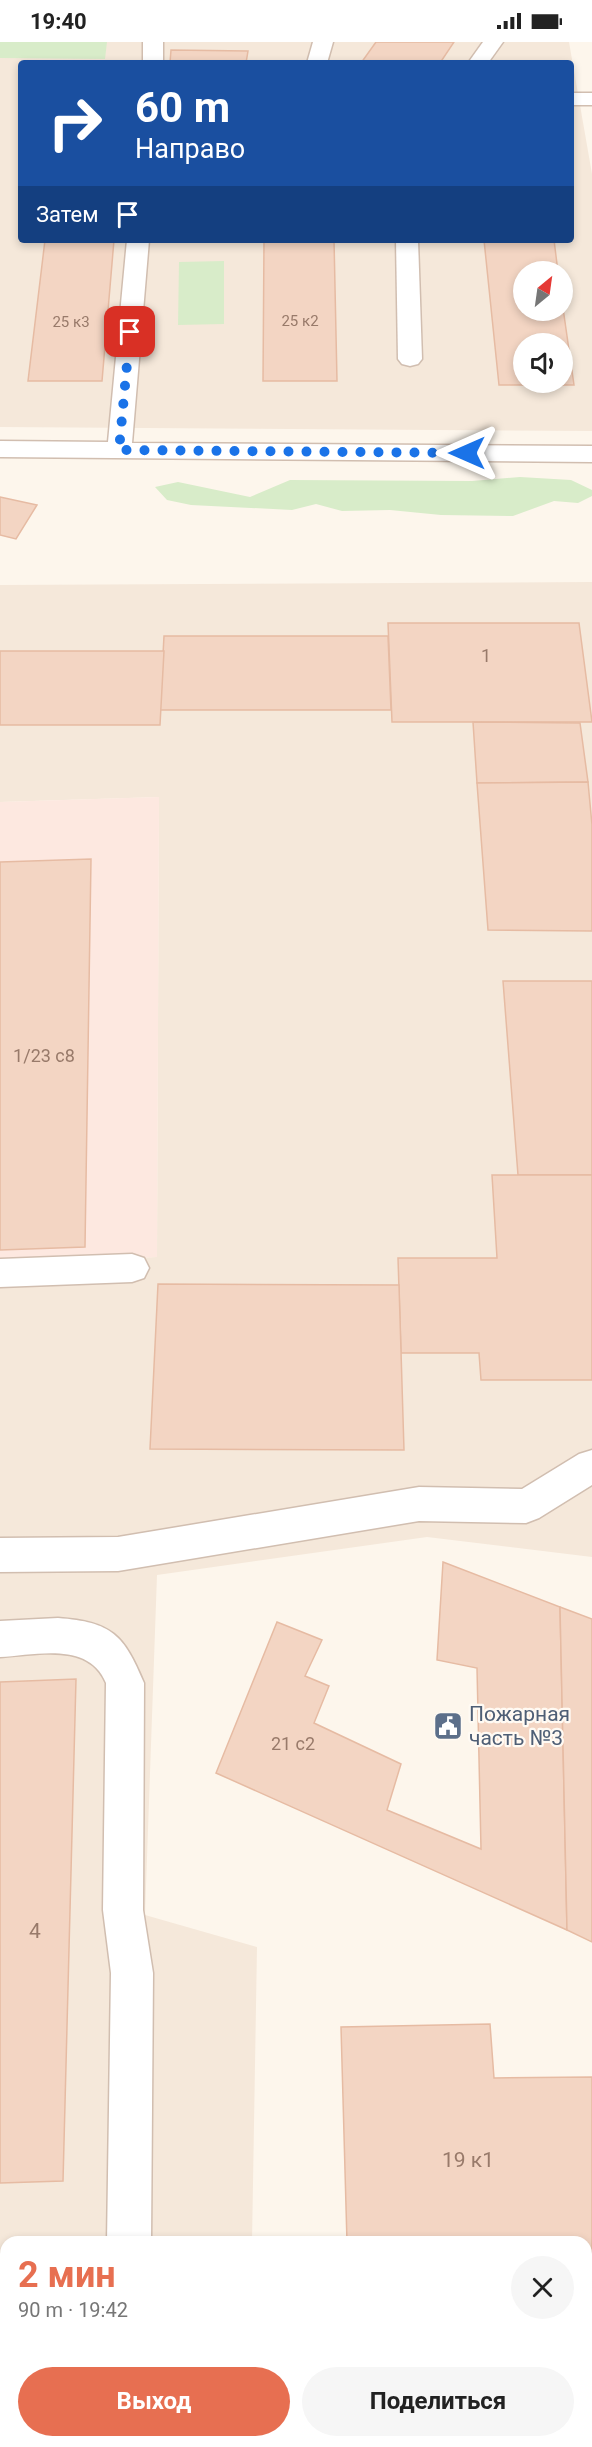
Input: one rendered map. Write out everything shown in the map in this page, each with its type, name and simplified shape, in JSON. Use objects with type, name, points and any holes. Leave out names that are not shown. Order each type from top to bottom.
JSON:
[{"type":"street","points":[[153,42],[153,60]]},
{"type":"street","points":[[317,60],[323,42]]},
{"type":"street","points":[[480,60],[493,42]]},
{"type":"street","points":[[574,99],[592,99]]},
{"type":"street","points":[[119,450],[138,243]]},
{"type":"street","points":[[407,243],[410,359]]},
{"type":"street","points":[[0,449],[592,454]]},
{"type":"street","points":[[0,1273],[132,1268]]},
{"type":"street","points":[[0,1555],[118,1554],[419,1504],[526,1506],[592,1467]]},
{"type":"street","points":[[0,1639],[84,1638],[100,1644],[112,1654],[120,1666],[125,1683],[123,1910],[132,1973],[129,2236]]},
{"type":"shaded area","points":[[0,42],[569,42],[572,60],[18,60],[18,243],[574,243],[574,71],[592,174],[592,431],[0,427]]},
{"type":"shaded area","points":[[592,582],[592,1557],[427,1537],[157,1575],[145,1915],[257,1947],[252,2236],[0,2236],[0,1264],[157,1257],[159,797],[0,802],[0,585]]},
{"type":"shaded area","points":[[159,797],[157,1257],[0,1264],[0,802]]},
{"type":"green space","points":[[0,42],[107,42],[105,59],[0,58]]},
{"type":"green space","points":[[224,261],[224,324],[178,325],[179,262]]},
{"type":"green space","points":[[520,477],[571,480],[592,490],[592,496],[578,503],[554,501],[513,516],[441,515],[390,510],[342,511],[316,504],[292,510],[191,505],[167,500],[155,487],[178,482],[250,497],[290,480],[472,481]]},
{"type":"building","points":[[376,42],[454,42],[442,60],[363,60]]},
{"type":"building","points":[[171,50],[248,51],[246,60],[170,60]]},
{"type":"building","points":[[45,243],[114,243],[102,381],[28,381]]},
{"type":"building","points":[[264,243],[334,243],[337,381],[263,381]]},
{"type":"building","points":[[484,243],[554,243],[557,261],[513,261],[513,321],[565,321],[567,333],[513,333],[513,385],[499,385]]},
{"type":"building","points":[[0,497],[37,505],[16,539],[0,535]]},
{"type":"building","points":[[388,623],[579,623],[592,722],[392,722]]},
{"type":"building","points":[[164,636],[388,636],[391,710],[160,710]]},
{"type":"building","points":[[0,651],[164,651],[160,725],[0,725]]},
{"type":"building","points":[[473,722],[580,723],[588,782],[477,783]]},
{"type":"building","points":[[588,782],[592,825],[592,931],[488,930],[477,783]]},
{"type":"building","points":[[91,859],[85,1247],[0,1250],[0,862]]},
{"type":"building","points":[[503,981],[592,981],[592,1175],[518,1175]]},
{"type":"building","points":[[492,1175],[592,1175],[592,1380],[481,1380],[479,1353],[401,1353],[398,1258],[497,1258]]},
{"type":"building","points":[[158,1284],[399,1285],[404,1450],[150,1449]]},
{"type":"building","points":[[443,1562],[560,1607],[567,1930],[216,1773],[277,1622],[322,1640],[305,1676],[329,1686],[314,1723],[401,1764],[387,1810],[481,1849],[477,1668],[437,1660]]},
{"type":"building","points":[[560,1607],[592,1619],[592,1942],[567,1930]]},
{"type":"building","points":[[76,1679],[63,2181],[0,2183],[0,1682]]},
{"type":"building","points":[[490,2024],[494,2078],[592,2077],[592,2236],[347,2236],[341,2027]]},
{"type":"place","name":"Пожарная часть №3","points":[[448,1726]]},
{"type":"route","points":[[130,332],[119,450],[467,453]]}]
